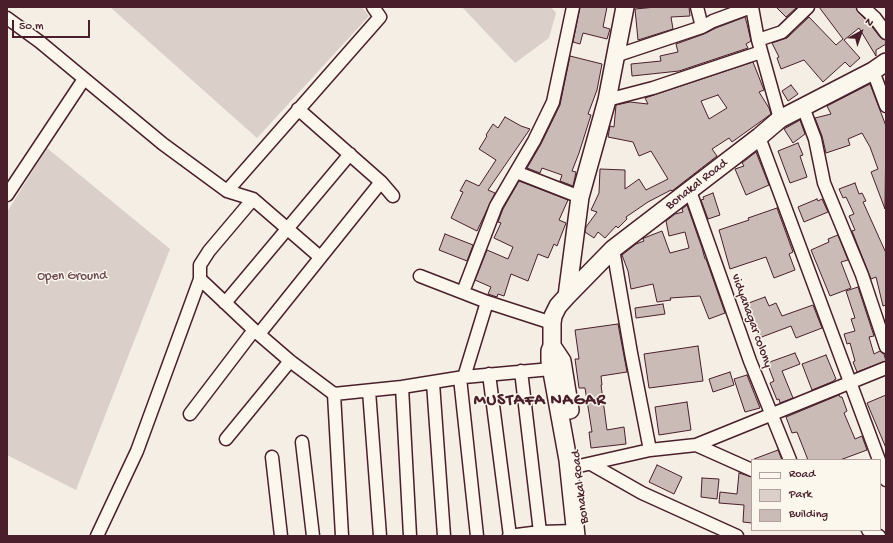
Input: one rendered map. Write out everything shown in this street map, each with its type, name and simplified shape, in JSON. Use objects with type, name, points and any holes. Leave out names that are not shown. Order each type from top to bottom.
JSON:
[{"type":"main road","points":[[566,296],[580,197],[607,100],[614,56],[625,7]]},
{"type":"main road","name":"Bonakal Road","points":[[580,534],[549,356],[552,346],[553,316],[558,306],[566,296],[614,249],[759,137],[780,119],[879,66]]},
{"type":"main road","name":"Bonakal Road","points":[[552,346],[562,360],[585,465],[580,534]]},
{"type":"street","points":[[227,190],[380,17],[373,7]]},
{"type":"street","points":[[463,292],[496,206],[534,140],[553,102],[573,7]]},
{"type":"street","points":[[697,7],[702,27]]},
{"type":"street","points":[[614,56],[702,27],[713,21],[751,7],[761,52],[780,119]]},
{"type":"street","points":[[758,40],[782,32],[808,7]]},
{"type":"street","points":[[863,7],[875,18],[886,33]]},
{"type":"street","points":[[7,18],[40,42],[163,144],[227,190],[253,199],[320,257]]},
{"type":"street","points":[[607,100],[653,88],[761,52]]},
{"type":"street","points":[[879,66],[886,106]]},
{"type":"street","points":[[8,193],[84,79]]},
{"type":"street","points":[[803,107],[815,139],[824,183],[862,275],[886,347]]},
{"type":"street","points":[[298,109],[381,182],[393,196]]},
{"type":"street","points":[[759,137],[879,459]]},
{"type":"street","points":[[224,303],[350,154]]},
{"type":"street","points":[[516,172],[580,197]]},
{"type":"street","points":[[190,414],[381,182]]},
{"type":"street","name":"vidyanagar colony","points":[[690,191],[750,361],[790,459]]},
{"type":"street","points":[[97,536],[137,451],[200,279],[200,265],[209,251],[253,199]]},
{"type":"street","points":[[614,249],[631,353],[650,450]]},
{"type":"street","points":[[420,276],[487,302],[552,324]]},
{"type":"street","points":[[200,279],[224,303],[290,361],[334,394],[402,387],[489,374],[551,369]]},
{"type":"street","points":[[477,536],[462,378],[487,302]]},
{"type":"street","points":[[226,439],[290,361]]},
{"type":"street","points":[[585,465],[650,450],[696,445],[886,368]]},
{"type":"street","points":[[521,371],[540,532]]},
{"type":"street","points":[[489,374],[510,536],[540,532],[580,534]]},
{"type":"street","points":[[433,383],[444,536]]},
{"type":"street","points":[[402,387],[410,536]]},
{"type":"street","points":[[369,391],[380,536]]},
{"type":"street","points":[[334,394],[342,536]]},
{"type":"street","points":[[302,442],[313,536]]},
{"type":"street","points":[[696,445],[751,470]]},
{"type":"street","points":[[272,457],[281,536]]},
{"type":"street","points":[[585,465],[736,536]]},
{"type":"street","points":[[881,467],[886,480]]},
{"type":"street","points":[[870,531],[879,536]]},
{"type":"green space","points":[[110,7],[362,7],[369,16],[257,138]]},
{"type":"green space","points":[[462,7],[551,7],[556,13],[549,38],[515,63]]},
{"type":"green space","name":"Open Ground","points":[[47,148],[170,249],[76,490],[7,455],[7,212]]},
{"type":"building","points":[[580,7],[607,7],[603,27],[610,29],[607,39],[583,33],[580,44],[573,42]]},
{"type":"building","points":[[656,7],[689,7],[690,16],[671,17],[673,29],[638,40],[635,9]]},
{"type":"building","points":[[776,7],[797,7],[786,17]]},
{"type":"building","points":[[819,7],[856,7],[858,12],[880,37],[886,40],[886,44],[876,50],[876,56],[859,28],[844,40],[860,58],[850,67],[845,62],[823,82],[804,60],[781,69],[777,58],[779,57],[772,43],[787,38],[809,17],[836,45],[843,39]]},
{"type":"building","points":[[745,17],[751,41],[746,44],[748,48],[679,71],[632,76],[631,64],[661,61],[660,56],[678,52],[676,44]]},
{"type":"building","points":[[570,56],[602,64],[597,90],[588,114],[591,115],[572,171],[576,172],[573,186],[560,181],[562,175],[542,168],[540,173],[527,168],[541,144],[560,105]]},
{"type":"building","points":[[753,62],[764,90],[759,92],[771,114],[732,142],[729,138],[712,149],[717,156],[672,191],[671,190],[648,202],[626,217],[627,219],[618,228],[616,226],[605,238],[598,232],[594,238],[585,232],[586,227],[597,212],[591,210],[599,193],[600,169],[625,170],[625,189],[639,179],[646,190],[668,179],[651,151],[639,156],[633,142],[608,137],[610,126],[614,127],[616,105],[630,102],[648,104],[645,98]],"holes":[[[718,95],[727,108],[709,119],[701,101]]]},
{"type":"building","points":[[870,84],[886,126],[885,209],[871,172],[878,169],[870,147],[862,133],[848,139],[850,145],[826,153],[822,136],[815,118],[831,114],[827,106]]},
{"type":"building","points":[[791,85],[798,94],[788,101],[782,91]]},
{"type":"building","points":[[505,117],[530,129],[488,190],[495,193],[477,231],[451,218],[463,192],[460,191],[466,180],[479,186],[496,160],[479,149],[493,124],[498,128]]},
{"type":"building","points":[[800,120],[805,134],[793,143],[784,129]]},
{"type":"building","points":[[798,143],[803,155],[800,156],[807,177],[790,183],[778,151]]},
{"type":"building","points":[[756,152],[769,185],[746,195],[735,169],[744,166],[742,163]]},
{"type":"building","points":[[519,181],[568,200],[559,220],[566,223],[557,246],[554,244],[548,258],[538,254],[528,281],[511,274],[504,296],[498,294],[497,297],[488,294],[491,287],[475,280],[487,250],[508,259],[513,247],[494,238],[501,223],[498,222],[503,209]]},
{"type":"building","points":[[855,183],[859,194],[862,193],[866,201],[863,202],[886,253],[886,305],[883,306],[876,277],[871,279],[852,231],[855,230],[849,216],[854,214],[846,197],[843,198],[839,189]]},
{"type":"building","points":[[713,193],[720,215],[708,219],[701,200],[704,199],[703,197]]},
{"type":"building","points":[[817,199],[818,201],[822,199],[828,212],[804,222],[798,207]]},
{"type":"building","points":[[687,205],[725,313],[709,319],[700,296],[670,298],[671,300],[657,302],[653,284],[631,289],[628,271],[622,255],[636,244],[644,241],[644,238],[662,231],[670,253],[689,248],[685,232],[669,236],[666,221],[675,214],[683,212],[682,209]]},
{"type":"building","points":[[777,208],[793,252],[789,254],[795,270],[774,278],[766,257],[730,269],[719,230],[749,220],[748,218]]},
{"type":"building","points":[[445,234],[473,245],[467,261],[439,250]]},
{"type":"building","points":[[838,235],[848,260],[841,262],[851,288],[830,296],[811,250],[829,242],[828,239]]},
{"type":"building","points":[[858,287],[874,336],[869,337],[874,354],[880,351],[884,354],[886,361],[857,372],[853,362],[855,361],[850,343],[847,344],[844,334],[855,331],[851,319],[855,318],[846,291]]},
{"type":"building","points":[[765,297],[769,306],[776,303],[782,316],[813,305],[822,328],[796,338],[791,326],[759,338],[746,304]]},
{"type":"building","points":[[663,304],[665,314],[636,318],[635,308]]},
{"type":"building","points":[[618,324],[627,372],[601,376],[601,385],[607,430],[624,427],[626,444],[591,448],[589,432],[592,432],[585,388],[579,388],[575,359],[579,359],[575,330]]},
{"type":"building","points":[[698,346],[703,381],[649,388],[644,354]]},
{"type":"building","points":[[795,353],[800,364],[782,371],[793,398],[780,403],[779,399],[777,400],[770,383],[774,381],[767,363]]},
{"type":"building","points":[[826,355],[836,379],[812,390],[802,364]]},
{"type":"building","points":[[730,372],[734,385],[713,392],[709,379]]},
{"type":"building","points":[[747,375],[760,408],[745,412],[734,379]]},
{"type":"building","points":[[839,395],[842,397],[847,411],[844,413],[855,439],[862,436],[867,450],[843,459],[808,459],[797,432],[792,433],[786,417]]},
{"type":"building","points":[[886,395],[886,448],[867,403]]},
{"type":"building","points":[[687,402],[691,430],[659,435],[655,407]]},
{"type":"building","points":[[778,450],[782,459],[754,459]]},
{"type":"building","points":[[657,465],[682,477],[674,494],[649,482]]},
{"type":"building","points":[[739,473],[751,477],[751,523],[743,522],[744,505],[719,503],[720,492],[737,494]]},
{"type":"building","points":[[702,478],[719,479],[717,499],[701,497]]},
{"type":"district","name":"MUSTAFA NAGAR","points":[[540,401]]}]
